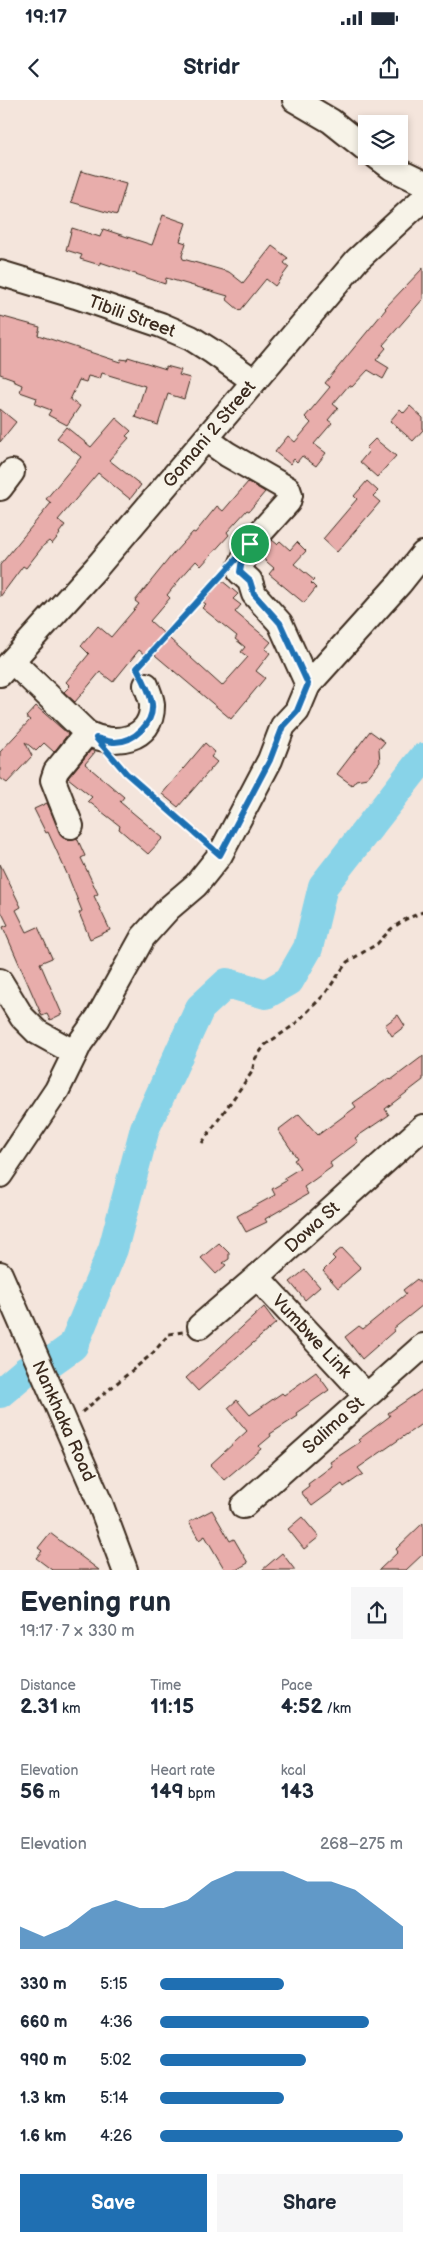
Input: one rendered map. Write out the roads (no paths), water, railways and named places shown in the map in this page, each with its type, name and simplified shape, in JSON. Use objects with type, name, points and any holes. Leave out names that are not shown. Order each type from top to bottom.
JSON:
[{"type":"street","points":[[295,100],[331,121],[358,143]]},
{"type":"street","points":[[388,165],[423,183]]},
{"type":"street","name":"Gomani 2 Street","points":[[6,668],[206,439],[357,260],[423,199]]},
{"type":"street","name":"Tibili Street","points":[[0,273],[161,325],[191,338],[254,381]]},
{"type":"street","points":[[206,439],[227,454],[288,489],[290,495],[288,502],[250,544],[240,572],[250,581],[254,594],[280,623],[308,684]]},
{"type":"street","points":[[0,1175],[48,1105],[75,1053],[98,1018],[143,937],[169,908],[196,885],[220,855],[270,760],[283,726],[297,711],[308,684],[400,583],[423,554]]},
{"type":"street","points":[[6,668],[92,735],[116,742],[134,737],[148,722],[152,704],[146,685]]},
{"type":"street","points":[[71,826],[53,780],[56,771],[92,735]]},
{"type":"street","points":[[0,981],[22,1016],[37,1032],[75,1053]]},
{"type":"street","name":"Dowa St","points":[[200,1326],[423,1127]]},
{"type":"street","name":"Nankhaka Road","points":[[0,1274],[66,1424],[125,1570]]},
{"type":"street","name":"Vumbwe Link","points":[[257,1277],[366,1395]]},
{"type":"street","name":"Salima St","points":[[243,1506],[423,1346]]},
{"type":"waterway","points":[[52,1361],[73,1346],[113,1249],[145,1128],[200,1008],[227,983],[266,994],[289,981],[308,948],[323,886],[423,758]]},
{"type":"waterway","points":[[0,1393],[26,1371]]}]
